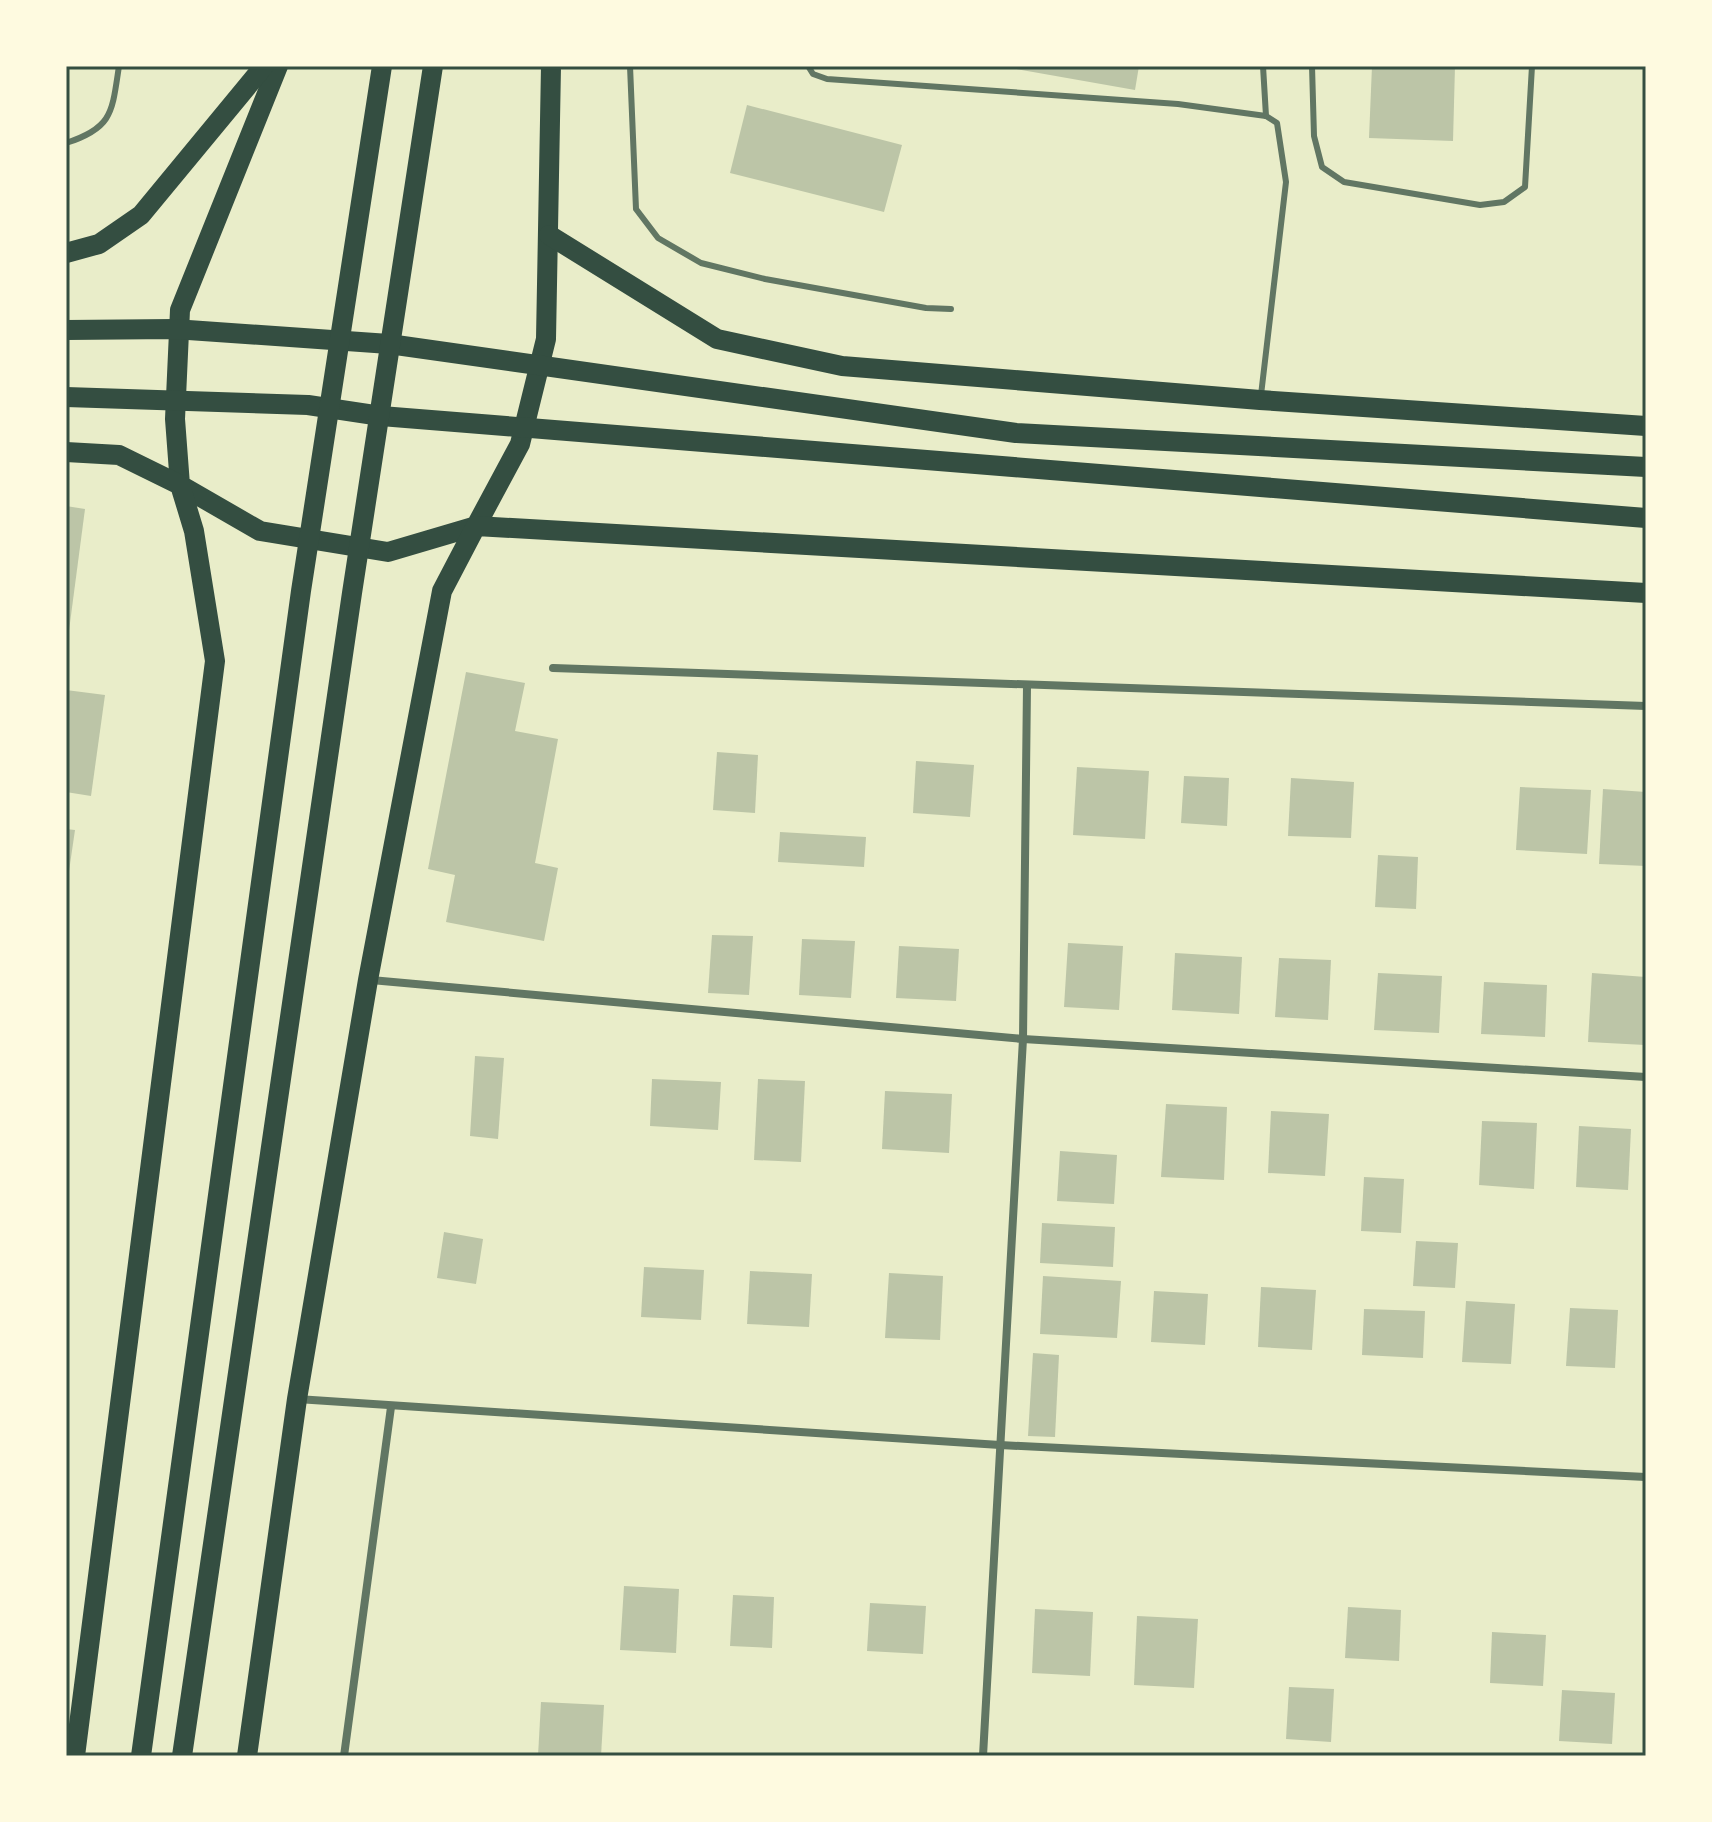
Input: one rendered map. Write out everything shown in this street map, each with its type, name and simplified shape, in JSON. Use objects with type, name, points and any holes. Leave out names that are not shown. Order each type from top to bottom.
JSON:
[{"type":"main road","points":[[66,253],[99,244],[141,215],[264,66]]},
{"type":"main road","points":[[75,1756],[215,661],[194,531],[180,485],[175,419],[180,310],[278,66]]},
{"type":"main road","points":[[141,1756],[301,591],[382,66]]},
{"type":"main road","points":[[182,1756],[352,593],[433,66]]},
{"type":"main road","points":[[247,1756],[297,1399],[368,980],[442,591],[520,444],[546,339],[551,66]]},
{"type":"main road","points":[[549,235],[717,339],[842,366],[1260,400],[1646,426]]},
{"type":"main road","points":[[66,330],[174,329],[389,344],[1016,433],[1646,467]]},
{"type":"main road","points":[[66,397],[308,405],[397,418],[1646,518]]},
{"type":"main road","points":[[66,452],[119,455],[180,485],[260,531],[388,552],[476,526],[1646,593]]},
{"type":"street","points":[[553,668],[1646,706]]},
{"type":"street","points":[[983,1756],[1023,1039],[1027,686]]},
{"type":"street","points":[[368,980],[1023,1039],[1646,1077]]},
{"type":"street","points":[[297,1399],[1000,1445],[1646,1477]]},
{"type":"street","points":[[344,1756],[391,1407]]},
{"type":"lane","points":[[66,143],[95,134],[112,112],[119,66]]},
{"type":"lane","points":[[630,66],[636,209],[658,238],[701,263],[765,279],[926,308],[951,309]]},
{"type":"lane","points":[[808,66],[813,74],[827,79],[1178,104],[1266,116],[1277,123],[1282,138],[1286,182],[1260,400]]},
{"type":"lane","points":[[1263,66],[1266,116]]},
{"type":"lane","points":[[1312,66],[1314,136],[1322,167],[1344,182],[1480,205],[1504,202],[1525,187],[1532,66]]},
{"type":"building","points":[[999,66],[1139,66],[1135,90]]},
{"type":"building","points":[[1372,66],[1455,66],[1453,141],[1369,138]]},
{"type":"building","points":[[747,105],[902,145],[884,212],[730,173]]},
{"type":"building","points":[[66,506],[85,509],[68,638],[66,638]]},
{"type":"building","points":[[466,672],[525,683],[515,731],[558,739],[535,863],[558,868],[544,941],[446,922],[455,875],[428,869]]},
{"type":"building","points":[[66,690],[105,695],[91,796],[66,792]]},
{"type":"building","points":[[717,752],[758,755],[755,813],[713,810]]},
{"type":"building","points":[[916,761],[974,765],[970,817],[913,813]]},
{"type":"building","points":[[1077,767],[1149,771],[1145,839],[1073,835]]},
{"type":"building","points":[[1184,776],[1229,778],[1227,826],[1181,823]]},
{"type":"building","points":[[1291,778],[1354,782],[1351,838],[1288,836]]},
{"type":"building","points":[[1520,787],[1591,790],[1587,854],[1516,850]]},
{"type":"building","points":[[1603,789],[1646,792],[1646,866],[1599,864]]},
{"type":"building","points":[[66,829],[75,830],[68,878],[66,878]]},
{"type":"building","points":[[780,832],[866,837],[864,867],[778,862]]},
{"type":"building","points":[[1378,855],[1418,857],[1416,909],[1375,907]]},
{"type":"building","points":[[712,935],[753,936],[749,995],[708,993]]},
{"type":"building","points":[[802,939],[855,941],[851,998],[799,995]]},
{"type":"building","points":[[1068,943],[1123,946],[1119,1010],[1064,1007]]},
{"type":"building","points":[[899,946],[959,949],[956,1001],[896,998]]},
{"type":"building","points":[[1175,953],[1242,957],[1239,1014],[1172,1010]]},
{"type":"building","points":[[1279,958],[1331,960],[1328,1020],[1275,1017]]},
{"type":"building","points":[[1378,973],[1442,976],[1439,1033],[1374,1030]]},
{"type":"building","points":[[1592,973],[1646,977],[1645,1045],[1588,1042]]},
{"type":"building","points":[[1484,982],[1547,985],[1545,1037],[1481,1034]]},
{"type":"building","points":[[475,1056],[504,1058],[498,1139],[470,1136]]},
{"type":"building","points":[[652,1079],[721,1082],[718,1130],[650,1126]]},
{"type":"building","points":[[758,1079],[805,1081],[801,1162],[754,1160]]},
{"type":"building","points":[[885,1091],[952,1094],[949,1153],[882,1149]]},
{"type":"building","points":[[1166,1104],[1227,1107],[1224,1180],[1161,1177]]},
{"type":"building","points":[[1271,1111],[1329,1114],[1325,1176],[1268,1173]]},
{"type":"building","points":[[1482,1121],[1537,1123],[1534,1189],[1479,1185]]},
{"type":"building","points":[[1579,1126],[1631,1129],[1628,1190],[1576,1187]]},
{"type":"building","points":[[1060,1151],[1117,1155],[1114,1204],[1057,1201]]},
{"type":"building","points":[[1364,1177],[1404,1179],[1401,1233],[1361,1231]]},
{"type":"building","points":[[1042,1223],[1115,1227],[1113,1267],[1040,1263]]},
{"type":"building","points":[[444,1232],[483,1239],[476,1284],[437,1278]]},
{"type":"building","points":[[1416,1241],[1458,1243],[1455,1288],[1413,1286]]},
{"type":"building","points":[[644,1267],[704,1270],[701,1320],[641,1317]]},
{"type":"building","points":[[750,1271],[812,1274],[809,1327],[747,1324]]},
{"type":"building","points":[[889,1273],[943,1276],[940,1340],[885,1338]]},
{"type":"building","points":[[1043,1276],[1121,1281],[1117,1338],[1040,1334]]},
{"type":"building","points":[[1261,1287],[1316,1290],[1312,1350],[1258,1347]]},
{"type":"building","points":[[1154,1291],[1208,1294],[1205,1345],[1151,1342]]},
{"type":"building","points":[[1466,1301],[1515,1304],[1511,1364],[1462,1362]]},
{"type":"building","points":[[1570,1308],[1618,1310],[1615,1368],[1566,1366]]},
{"type":"building","points":[[1364,1309],[1425,1311],[1423,1358],[1362,1355]]},
{"type":"building","points":[[1033,1353],[1059,1355],[1055,1437],[1028,1436]]},
{"type":"building","points":[[624,1586],[679,1589],[676,1653],[620,1650]]},
{"type":"building","points":[[733,1595],[774,1597],[772,1648],[730,1646]]},
{"type":"building","points":[[870,1603],[926,1606],[923,1654],[867,1651]]},
{"type":"building","points":[[1348,1607],[1401,1610],[1399,1661],[1345,1658]]},
{"type":"building","points":[[1035,1609],[1093,1612],[1090,1676],[1032,1673]]},
{"type":"building","points":[[1137,1616],[1198,1619],[1194,1688],[1134,1685]]},
{"type":"building","points":[[1492,1632],[1546,1635],[1543,1686],[1490,1683]]},
{"type":"building","points":[[1289,1687],[1334,1689],[1331,1742],[1286,1739]]},
{"type":"building","points":[[1562,1690],[1615,1693],[1612,1744],[1559,1741]]},
{"type":"building","points":[[541,1702],[604,1705],[601,1756],[538,1756]]}]
